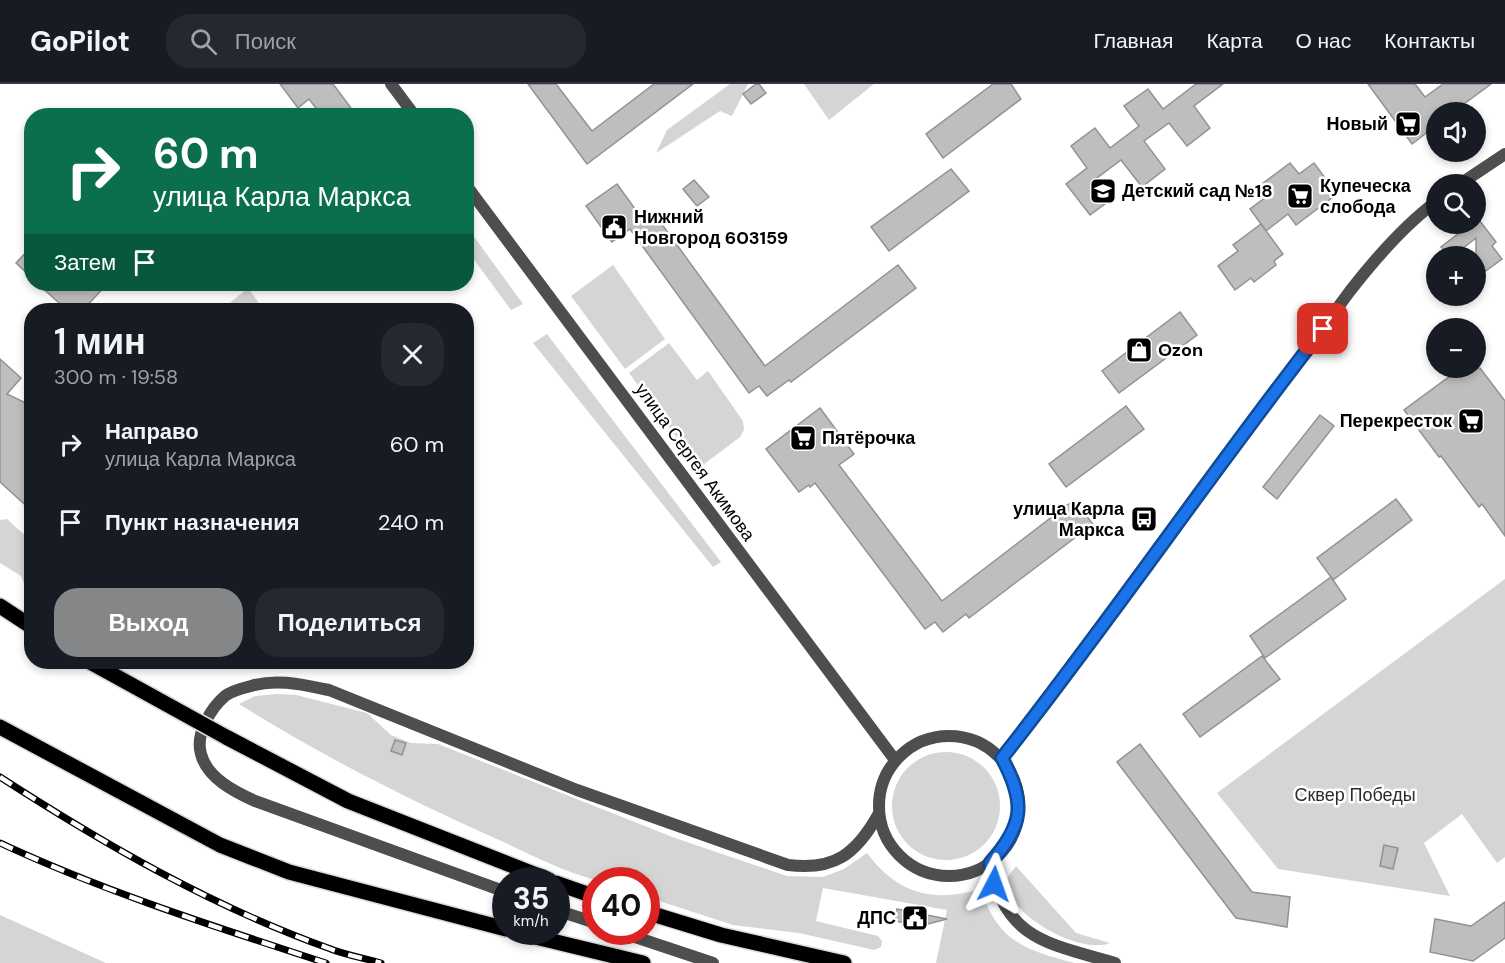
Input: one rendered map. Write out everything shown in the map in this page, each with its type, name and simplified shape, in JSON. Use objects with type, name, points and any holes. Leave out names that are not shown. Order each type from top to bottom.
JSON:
[{"type":"main road","points":[[0,606],[24,622]]},
{"type":"main road","points":[[103,669],[348,801],[516,867]]},
{"type":"main road","points":[[0,727],[220,845],[289,872],[492,925]]},
{"type":"main road","points":[[660,916],[721,935],[844,963]]},
{"type":"main road","points":[[569,945],[643,963]]},
{"type":"street","points":[[392,84],[409,108]]},
{"type":"street","points":[[1475,174],[1505,154]]},
{"type":"street","name":"улица Сергея Акимова","points":[[474,195],[895,760]]},
{"type":"street","points":[[1002,758],[1050,698],[1356,283],[1426,209]]},
{"type":"street","points":[[492,887],[255,801],[231,790],[212,772],[201,753],[201,733],[211,712],[226,695],[253,685],[289,682],[329,690],[577,790],[788,865],[817,866],[834,861],[848,853],[866,837],[878,815],[883,780],[895,760],[913,745],[935,737],[959,736],[981,744],[1002,758],[1012,777],[1018,799],[1017,822],[1008,843],[990,863],[972,872],[950,876],[927,873],[907,862],[891,846],[882,830],[878,815]]},
{"type":"street","points":[[990,863],[994,884],[1005,908],[1015,922],[1050,944],[1115,963]]},
{"type":"street","points":[[659,945],[713,963]]},
{"type":"green space","points":[[730,84],[748,84],[732,116],[720,111],[656,153],[667,130]]},
{"type":"green space","points":[[804,84],[874,84],[829,120]]},
{"type":"green space","points":[[474,237],[523,304],[511,310],[474,260]]},
{"type":"green space","points":[[613,265],[665,339],[625,369],[571,296]]},
{"type":"green space","points":[[244,291],[250,291],[259,303],[230,303]]},
{"type":"green space","points":[[547,334],[721,562],[713,567],[533,343]]},
{"type":"green space","points":[[669,343],[697,380],[708,371],[743,421],[744,430],[740,437],[699,468],[629,373]]},
{"type":"green space","points":[[7,519],[24,535],[24,584],[21,576],[0,563],[0,520]]},
{"type":"green space","name":"Сквер Победы","points":[[1505,579],[1505,857],[1497,863],[1462,814],[1424,843],[1450,896],[1278,869],[1217,793]]},
{"type":"green space","points":[[296,695],[367,713],[391,735],[411,743],[438,744],[675,838],[787,876],[823,877],[844,869],[867,853],[891,878],[917,892],[947,895],[981,889],[996,921],[1016,941],[1028,948],[1075,963],[936,963],[947,910],[823,888],[816,921],[878,936],[882,941],[881,947],[874,950],[799,933],[733,925],[660,901],[660,867],[582,867],[582,876],[570,872],[570,867],[558,867],[546,862],[399,793],[302,742],[239,704],[255,696]]},
{"type":"green space","points":[[946,752],[967,756],[984,768],[996,785],[1000,806],[996,827],[984,844],[967,856],[946,860],[925,856],[908,844],[896,827],[892,806],[896,785],[908,768],[925,756]]},
{"type":"green space","points":[[1016,866],[1076,933],[1110,943],[1097,945],[1065,938],[1032,919],[1019,908],[1011,895],[1007,882]]},
{"type":"green space","points":[[0,915],[106,963],[0,963]]},
{"type":"building","points":[[280,84],[333,84],[351,108],[316,108],[309,99],[298,108]]},
{"type":"building","points":[[528,84],[556,84],[592,131],[654,84],[693,84],[587,164]]},
{"type":"building","points":[[759,84],[766,93],[751,104],[743,94]]},
{"type":"building","points":[[993,84],[1011,84],[1021,99],[943,158],[926,134]]},
{"type":"building","points":[[1196,84],[1223,84],[1194,106],[1210,128],[1187,146],[1169,123],[1144,141],[1165,169],[1142,187],[1121,160],[1097,178],[1113,198],[1090,215],[1066,184],[1087,168],[1071,146],[1095,128],[1110,148],[1139,126],[1124,106],[1148,89],[1163,109]]},
{"type":"building","points":[[1368,84],[1415,84],[1425,97],[1443,84],[1491,84],[1467,102],[1426,102],[1426,133],[1412,144]]},
{"type":"building","name":"Купеческа слобода","points":[[1290,163],[1299,174],[1314,163],[1337,194],[1296,225],[1288,214],[1266,231],[1250,209],[1266,197],[1258,187]]},
{"type":"building","points":[[951,169],[969,191],[889,251],[871,227]]},
{"type":"building","points":[[694,180],[709,197],[697,206],[683,189]]},
{"type":"building","points":[[617,184],[643,220],[653,212],[765,366],[898,265],[916,288],[791,382],[789,380],[767,396],[759,386],[749,393],[630,229],[612,242],[586,206]]},
{"type":"building","points":[[1261,224],[1283,254],[1274,261],[1276,265],[1254,282],[1251,278],[1235,290],[1218,266],[1238,251],[1233,245]]},
{"type":"building","points":[[1486,229],[1496,242],[1492,246],[1502,259],[1486,271],[1486,246],[1476,246],[1476,238],[1466,246],[1442,246],[1458,234],[1486,234]]},
{"type":"building","points":[[24,254],[24,270],[16,263]]},
{"type":"building","points":[[46,291],[101,291],[89,303],[59,303]]},
{"type":"building","points":[[1180,312],[1197,335],[1119,393],[1102,371]]},
{"type":"building","points":[[0,359],[21,378],[7,394],[24,402],[24,504],[0,482]]},
{"type":"building","points":[[1486,376],[1505,401],[1505,536],[1482,504],[1479,507],[1404,410],[1447,378],[1486,378]]},
{"type":"building","points":[[1126,406],[1144,429],[1066,487],[1049,464]]},
{"type":"building","points":[[820,408],[854,454],[839,465],[942,601],[1074,500],[1093,524],[969,618],[966,614],[943,632],[935,622],[925,629],[815,483],[799,492],[766,449]]},
{"type":"building","points":[[1320,415],[1334,426],[1277,499],[1263,487]]},
{"type":"building","points":[[1396,499],[1412,520],[1333,580],[1317,558]]},
{"type":"building","points":[[1331,577],[1346,599],[1265,658],[1250,636]]},
{"type":"building","points":[[1262,656],[1280,679],[1200,737],[1183,714]]},
{"type":"building","points":[[395,740],[406,743],[402,755],[391,751]]},
{"type":"building","points":[[1140,744],[1252,892],[1290,897],[1287,927],[1236,918],[1117,762]]},
{"type":"building","points":[[1384,845],[1398,848],[1393,869],[1380,866]]},
{"type":"building","points":[[1505,902],[1505,938],[1473,961],[1430,952],[1435,919],[1471,926]]},
{"type":"building","name":"ДПС","points":[[897,909],[947,919],[920,926],[895,921]]},
{"type":"railway","points":[[0,777],[79,826],[200,893],[242,913],[334,950],[381,963]]},
{"type":"railway","points":[[0,843],[120,893],[326,963]]},
{"type":"place","name":"Новый","points":[[1408,124]]},
{"type":"place","name":"Детский сад №18","points":[[1103,191]]},
{"type":"place","name":"Купеческа слобода","points":[[1300,196]]},
{"type":"place","name":"Нижний Новгород 603159","points":[[614,227]]},
{"type":"place","name":"Ozon","points":[[1139,350]]},
{"type":"place","name":"Перекресток","points":[[1471,421]]},
{"type":"place","name":"Пятёрочка","points":[[803,438]]},
{"type":"place","name":"улица Карла Маркса","points":[[1144,519]]},
{"type":"place","name":"ДПС","points":[[915,918]]},
{"type":"route","points":[[994,884],[990,863],[1008,843],[1017,822],[1018,799],[1012,777],[1002,758],[1050,698],[1323,329]]}]
